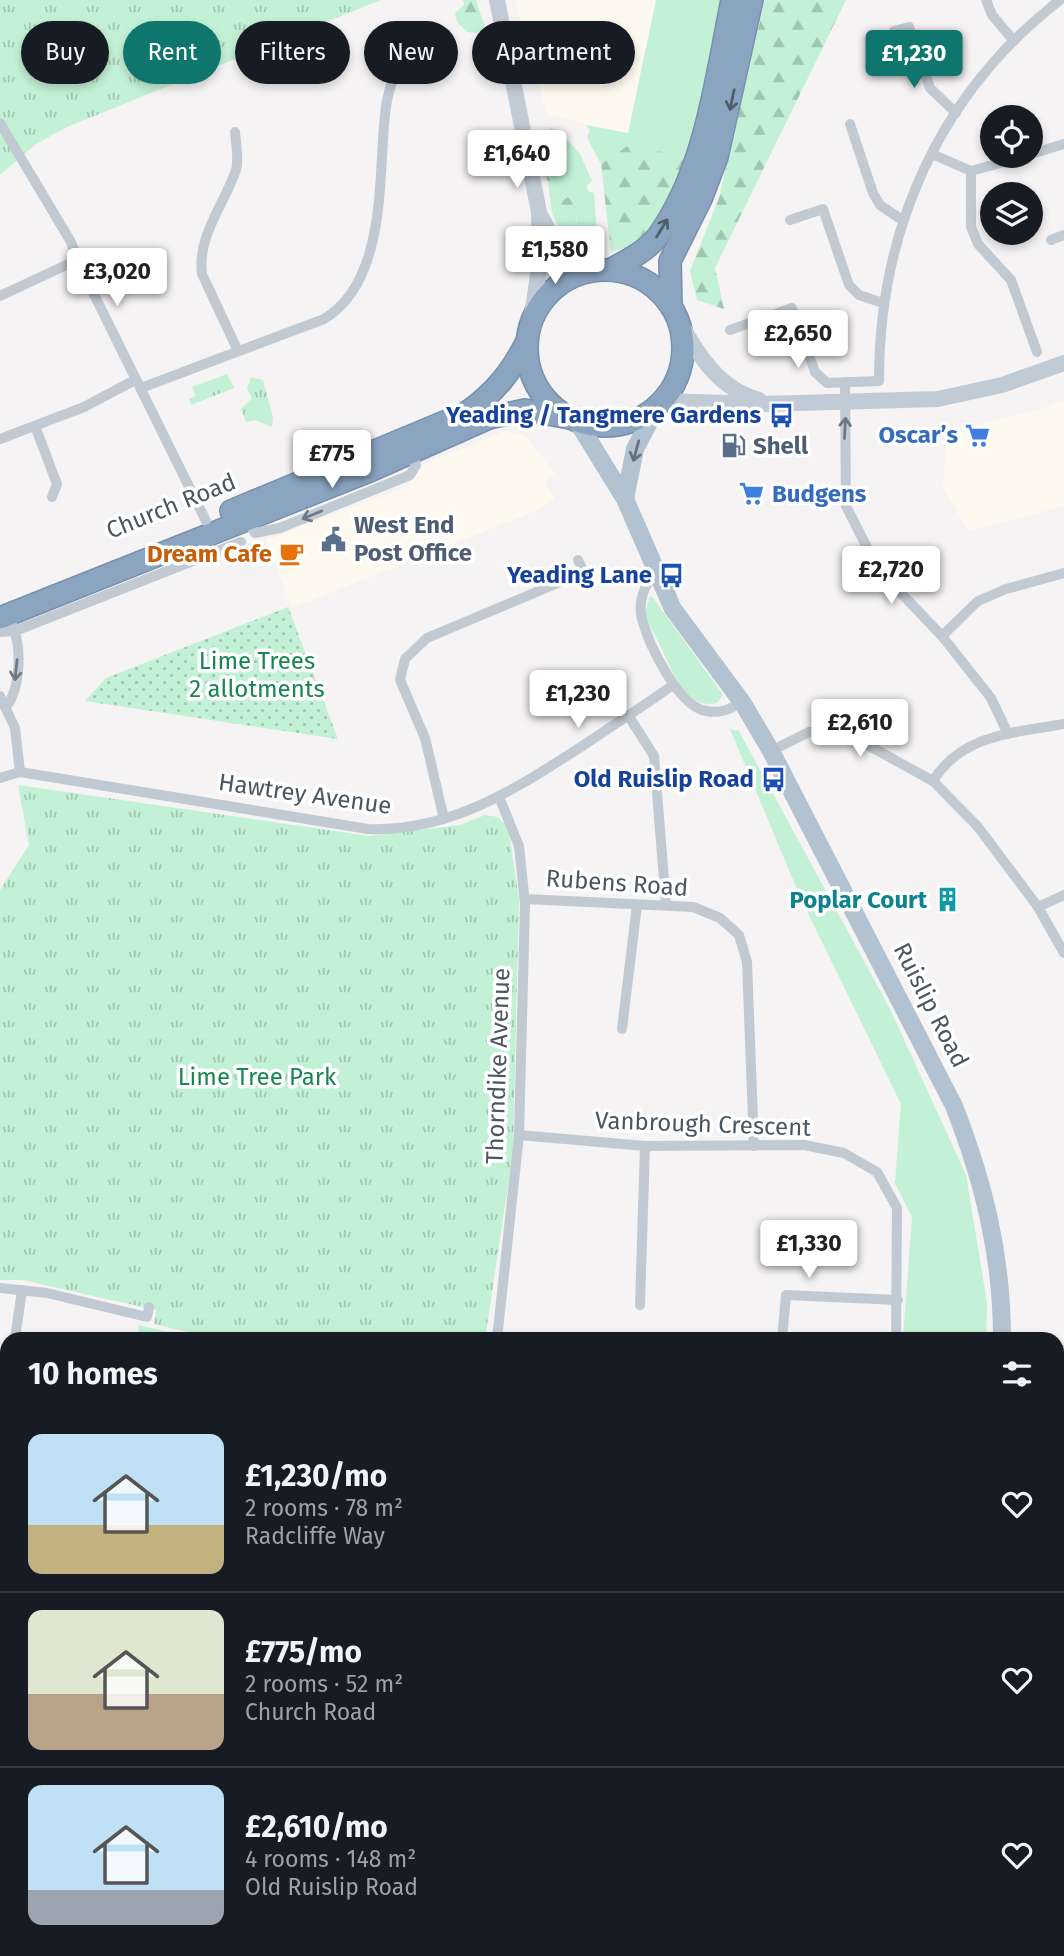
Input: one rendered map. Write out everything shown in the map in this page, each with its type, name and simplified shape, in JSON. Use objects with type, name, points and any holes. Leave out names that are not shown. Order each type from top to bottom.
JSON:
[{"type":"highway","points":[[732,0],[699,148],[676,205],[657,238],[606,270],[570,278],[553,289],[539,305],[529,332],[532,376],[541,393],[574,419],[604,426],[624,424],[659,404],[676,382],[682,361],[682,339],[674,312],[670,261],[701,199],[717,157],[752,0]]},
{"type":"highway","points":[[606,270],[644,281],[674,312]]},
{"type":"highway","name":"Church Road","points":[[4,620],[206,521],[466,413],[487,397],[507,376],[529,332]]},
{"type":"highway","name":"Church Road","points":[[4,620],[412,454],[499,415],[525,410],[574,419]]},
{"type":"main road","points":[[625,499],[635,449],[659,404]]},
{"type":"main road","name":"Ruislip Road","points":[[574,419],[625,499],[656,574],[690,635],[743,702],[771,751],[954,1106],[978,1168],[994,1229],[1002,1303],[1002,1332]]},
{"type":"street","points":[[497,0],[539,212],[540,261],[529,332]]},
{"type":"street","points":[[986,0],[992,15],[1013,41]]},
{"type":"street","points":[[730,330],[792,308],[815,372],[827,383],[879,381],[883,303],[890,259],[902,220],[932,154],[982,76],[1013,41],[1060,0]]},
{"type":"street","points":[[894,31],[909,27],[930,88],[956,113]]},
{"type":"street","points":[[0,439],[138,384],[324,319],[346,302],[377,233],[385,114],[393,84]]},
{"type":"street","points":[[0,123],[71,242],[77,260],[206,521]]},
{"type":"street","points":[[850,124],[873,193],[880,205],[902,220]]},
{"type":"street","points":[[235,132],[237,167],[203,245],[201,260],[202,274],[238,351]]},
{"type":"street","points":[[1043,152],[1063,149]]},
{"type":"street","points":[[932,154],[971,171],[982,168]]},
{"type":"street","points":[[971,171],[971,228],[978,244],[1011,280],[1037,352]]},
{"type":"street","points":[[790,220],[823,209],[849,285],[859,295],[883,303]]},
{"type":"street","points":[[539,212],[560,247],[577,260],[606,270]]},
{"type":"street","points":[[1051,240],[1064,235]]},
{"type":"street","points":[[0,296],[77,260]]},
{"type":"street","points":[[674,312],[702,360],[720,381],[744,396],[772,404]]},
{"type":"street","points":[[659,404],[846,403],[938,399],[970,394],[1064,363]]},
{"type":"street","points":[[845,382],[846,506],[877,569],[942,636],[991,698],[1008,734]]},
{"type":"street","points":[[35,426],[57,484],[52,497]]},
{"type":"street","points":[[6,707],[13,694],[18,663],[4,620],[241,542]]},
{"type":"street","points":[[578,559],[589,583]]},
{"type":"street","points":[[444,819],[425,738],[400,680],[405,659],[427,638],[584,572]]},
{"type":"street","points":[[942,636],[978,601],[1006,589],[1064,573]]},
{"type":"street","points":[[656,574],[644,590],[642,619],[673,685],[687,701],[703,711],[720,712],[743,702]]},
{"type":"street","name":"Hawtrey Avenue","points":[[20,772],[368,829],[395,830],[444,819],[500,799],[673,685]]},
{"type":"street","points":[[0,696],[15,728],[20,772],[0,778]]},
{"type":"street","points":[[628,715],[654,755],[666,904]]},
{"type":"street","points":[[933,781],[944,763],[970,745],[1008,734],[1064,724]]},
{"type":"street","points":[[771,751],[809,732],[850,736],[933,781],[978,827],[1038,907],[1064,953]]},
{"type":"street","name":"Thorndike Avenue","points":[[497,1332],[519,1135],[525,899],[519,846],[500,799]]},
{"type":"street","points":[[1038,907],[1064,895]]},
{"type":"street","name":"Rubens Road","points":[[525,899],[692,907],[720,918],[738,935],[747,962],[754,1146]]},
{"type":"street","points":[[622,1029],[637,905]]},
{"type":"street","name":"Vanbrough Crescent","points":[[519,1135],[645,1146],[804,1145],[844,1153],[877,1172],[897,1208],[896,1332]]},
{"type":"street","points":[[640,1305],[645,1146]]},
{"type":"street","points":[[0,1288],[22,1290],[147,1317],[149,1307]]},
{"type":"street","points":[[16,1332],[22,1290]]},
{"type":"street","points":[[783,1332],[786,1295],[898,1300]]},
{"type":"shaded area","points":[[515,0],[656,0],[628,134],[547,114],[539,84],[635,84],[635,21],[521,21]]},
{"type":"shaded area","points":[[1064,400],[1064,506],[969,531],[943,489],[947,432],[1035,411]]},
{"type":"shaded area","points":[[505,431],[526,436],[555,474],[545,482],[555,499],[528,514],[292,608],[266,540],[408,486],[424,464]]},
{"type":"green space","points":[[0,0],[381,0],[329,21],[235,21],[235,59],[221,65],[221,21],[123,21],[123,84],[173,84],[67,127],[36,144],[0,175]]},
{"type":"green space","points":[[463,0],[476,0],[483,21],[472,21],[472,33],[467,32],[457,21],[455,13],[464,5]]},
{"type":"green space","points":[[656,0],[726,0],[690,158],[629,145],[601,164],[587,138],[590,130],[586,125],[628,133]]},
{"type":"green space","points":[[765,0],[846,0],[715,268],[724,309],[697,300],[690,271],[719,198]]},
{"type":"green space","points":[[550,127],[564,136],[563,142],[568,143],[565,152],[568,158],[557,181],[548,181],[543,172],[542,151],[548,147],[545,140]]},
{"type":"green space","points":[[564,136],[580,154],[592,181],[587,185],[588,191],[594,193],[597,237],[593,227],[584,224],[575,228],[578,215],[560,202],[552,213],[548,181],[557,181],[568,158]]},
{"type":"green space","points":[[629,145],[690,158],[667,210],[639,244],[611,252],[601,164]]},
{"type":"green space","points":[[568,197],[579,205],[575,227],[584,224],[593,227],[598,244],[593,255],[568,239],[552,213],[560,202]]},
{"type":"green space","points":[[227,374],[234,388],[191,405],[189,399],[196,396],[192,387]]},
{"type":"green space","points":[[251,377],[263,380],[273,417],[272,427],[255,420],[246,422],[241,409],[252,398],[247,389]]},
{"type":"green space","points":[[651,595],[723,695],[717,703],[706,704],[696,700],[687,693],[673,673],[647,619],[646,609]]},
{"type":"green space","name":"Lime Trees 2 allotments","points":[[288,607],[338,739],[85,701],[106,678]]},
{"type":"green space","points":[[730,729],[739,731],[891,1011],[966,1175],[987,1303],[986,1332],[904,1332],[912,1217],[895,1183],[901,1104],[802,901]]},
{"type":"green space","name":"Lime Tree Park","points":[[18,785],[369,836],[460,825],[485,815],[498,817],[508,827],[519,899],[513,1152],[486,1332],[188,1332],[154,1324],[156,1310],[23,1280],[0,1280],[0,890],[29,845]]},
{"type":"green space","points":[[139,1325],[168,1332],[138,1332]]},
{"type":"place","name":"Yeading / Tangmere Gardens","points":[[781,415]]},
{"type":"place","name":"Oscar’s","points":[[978,435]]},
{"type":"place","name":"Shell","points":[[733,446]]},
{"type":"place","name":"Budgens","points":[[752,494]]},
{"type":"place","name":"West End Post Office","points":[[334,539]]},
{"type":"place","name":"Dream Cafe","points":[[292,554]]},
{"type":"place","name":"Yeading Lane","points":[[672,575]]},
{"type":"place","name":"Old Ruislip Road","points":[[774,779]]},
{"type":"place","name":"Poplar Court","points":[[947,900]]}]
